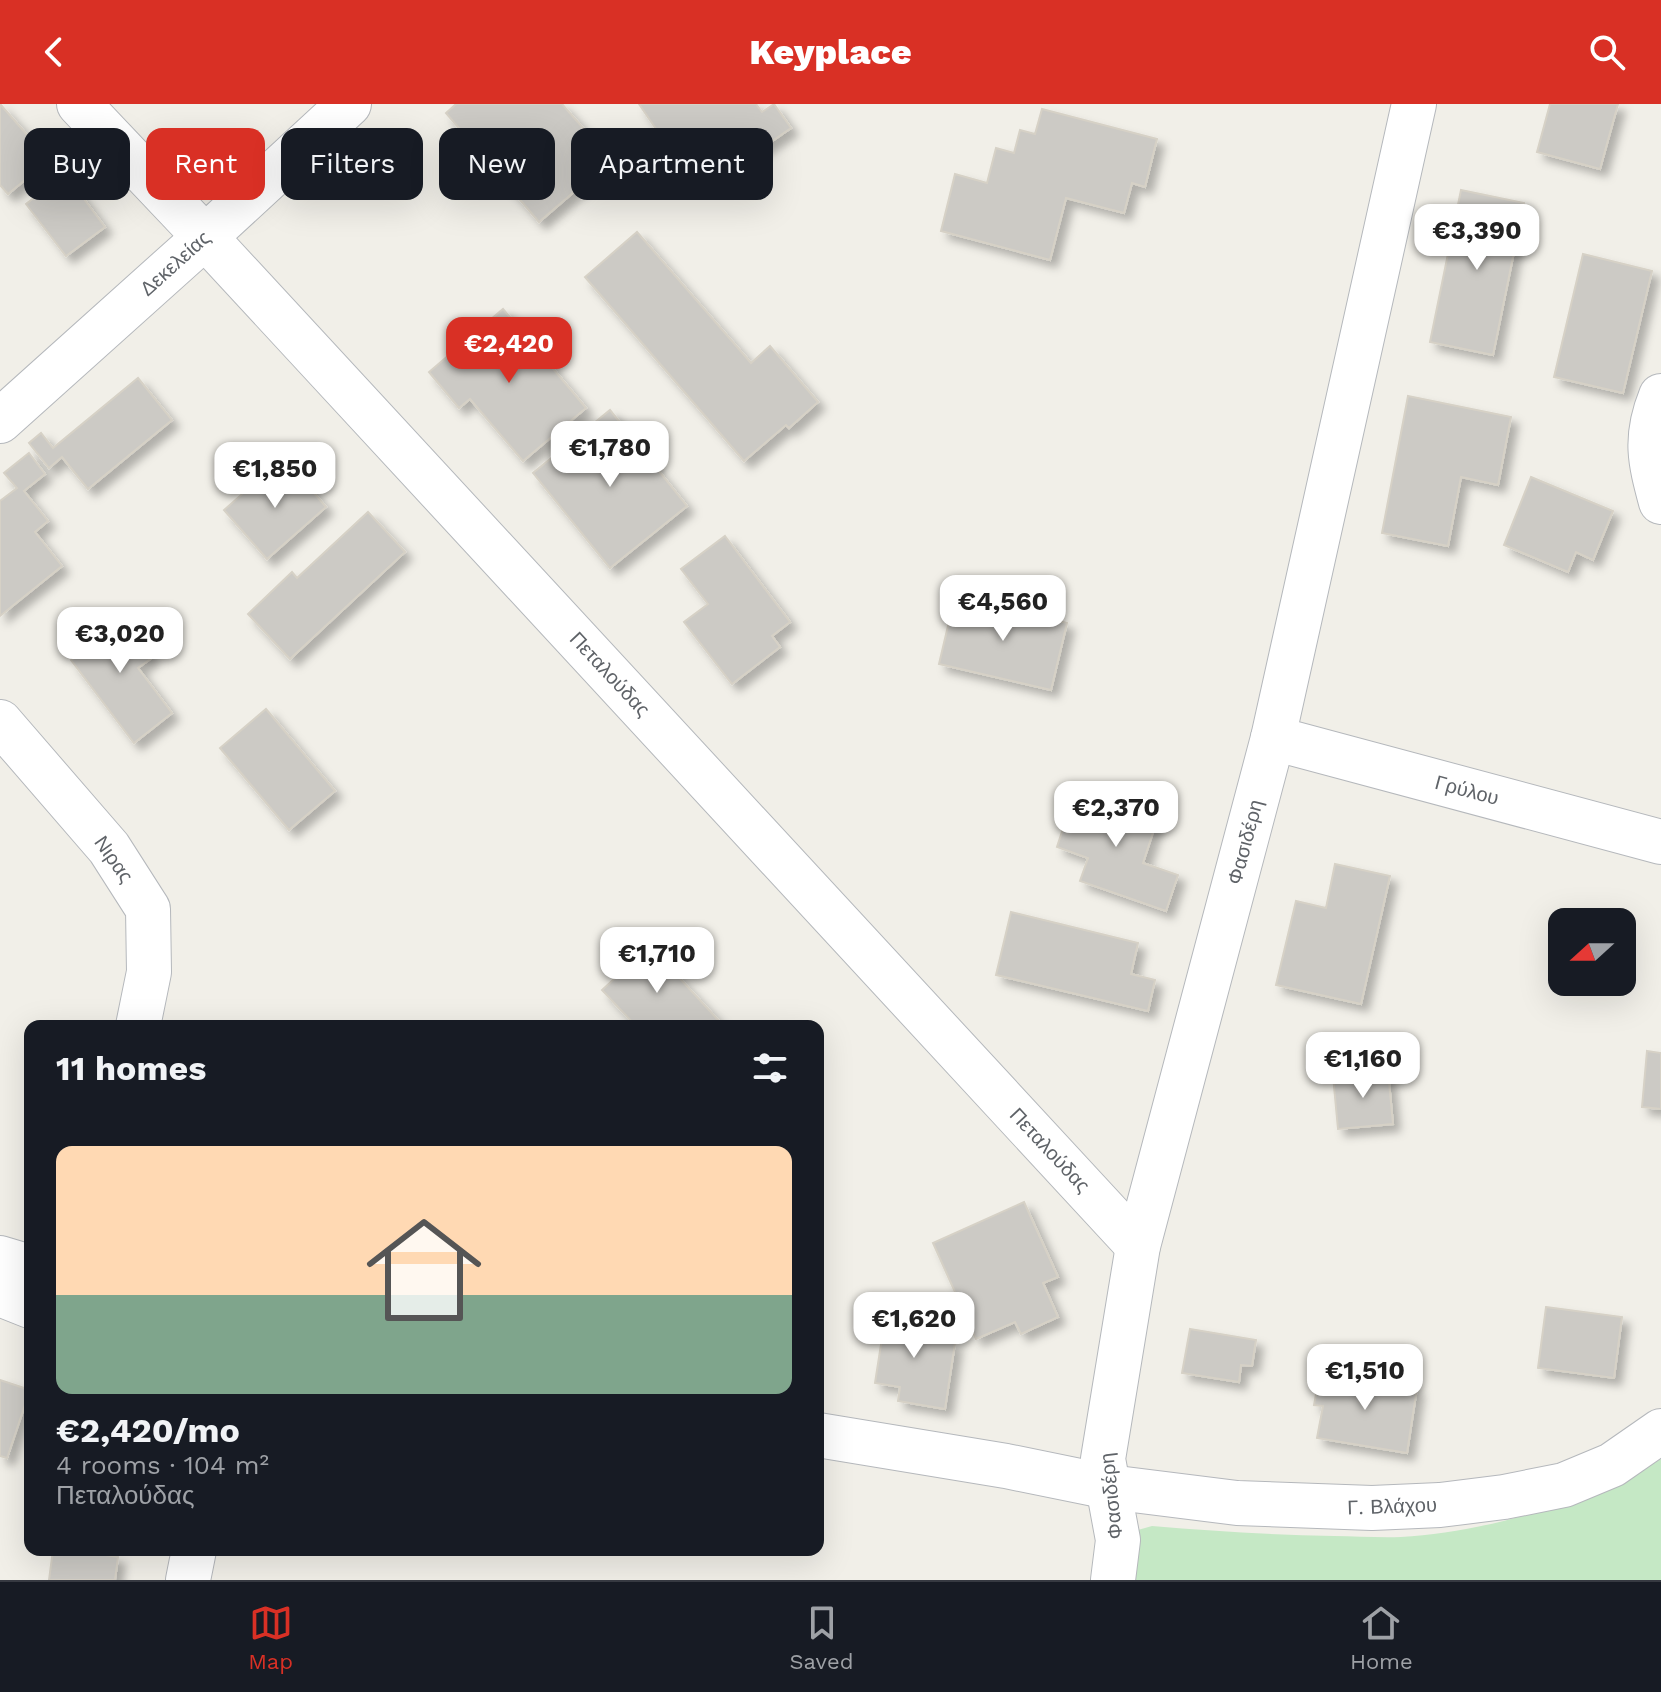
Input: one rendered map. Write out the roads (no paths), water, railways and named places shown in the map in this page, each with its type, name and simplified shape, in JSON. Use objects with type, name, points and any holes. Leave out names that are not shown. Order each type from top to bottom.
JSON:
[{"type":"street","name":"Πεταλούδας","points":[[79,104],[1138,1246]]},
{"type":"street","name":"Δεκελείας","points":[[0,421],[349,104]]},
{"type":"street","name":"Φασιδέρη","points":[[1113,1580],[1118,1540],[1103,1459],[1138,1246],[1273,738],[1414,104]]},
{"type":"street","points":[[1661,396],[1653,415],[1649,447],[1661,502]]},
{"type":"street","name":"Νιρας","points":[[0,722],[109,848],[148,909],[149,972],[139,1020]]},
{"type":"street","name":"Γρύλου","points":[[1273,738],[1661,842]]},
{"type":"street","points":[[0,1258],[24,1265]]},
{"type":"street","points":[[0,1294],[24,1304]]},
{"type":"street","name":"Γ. Βλάχου","points":[[824,1436],[1006,1466],[1109,1487],[1237,1503],[1372,1508],[1440,1505],[1564,1485],[1612,1465],[1661,1431]]},
{"type":"street","name":"Γ. Βλάχου","points":[[824,1462],[1011,1488],[1109,1487]]},
{"type":"street","points":[[188,1580],[193,1556]]}]
